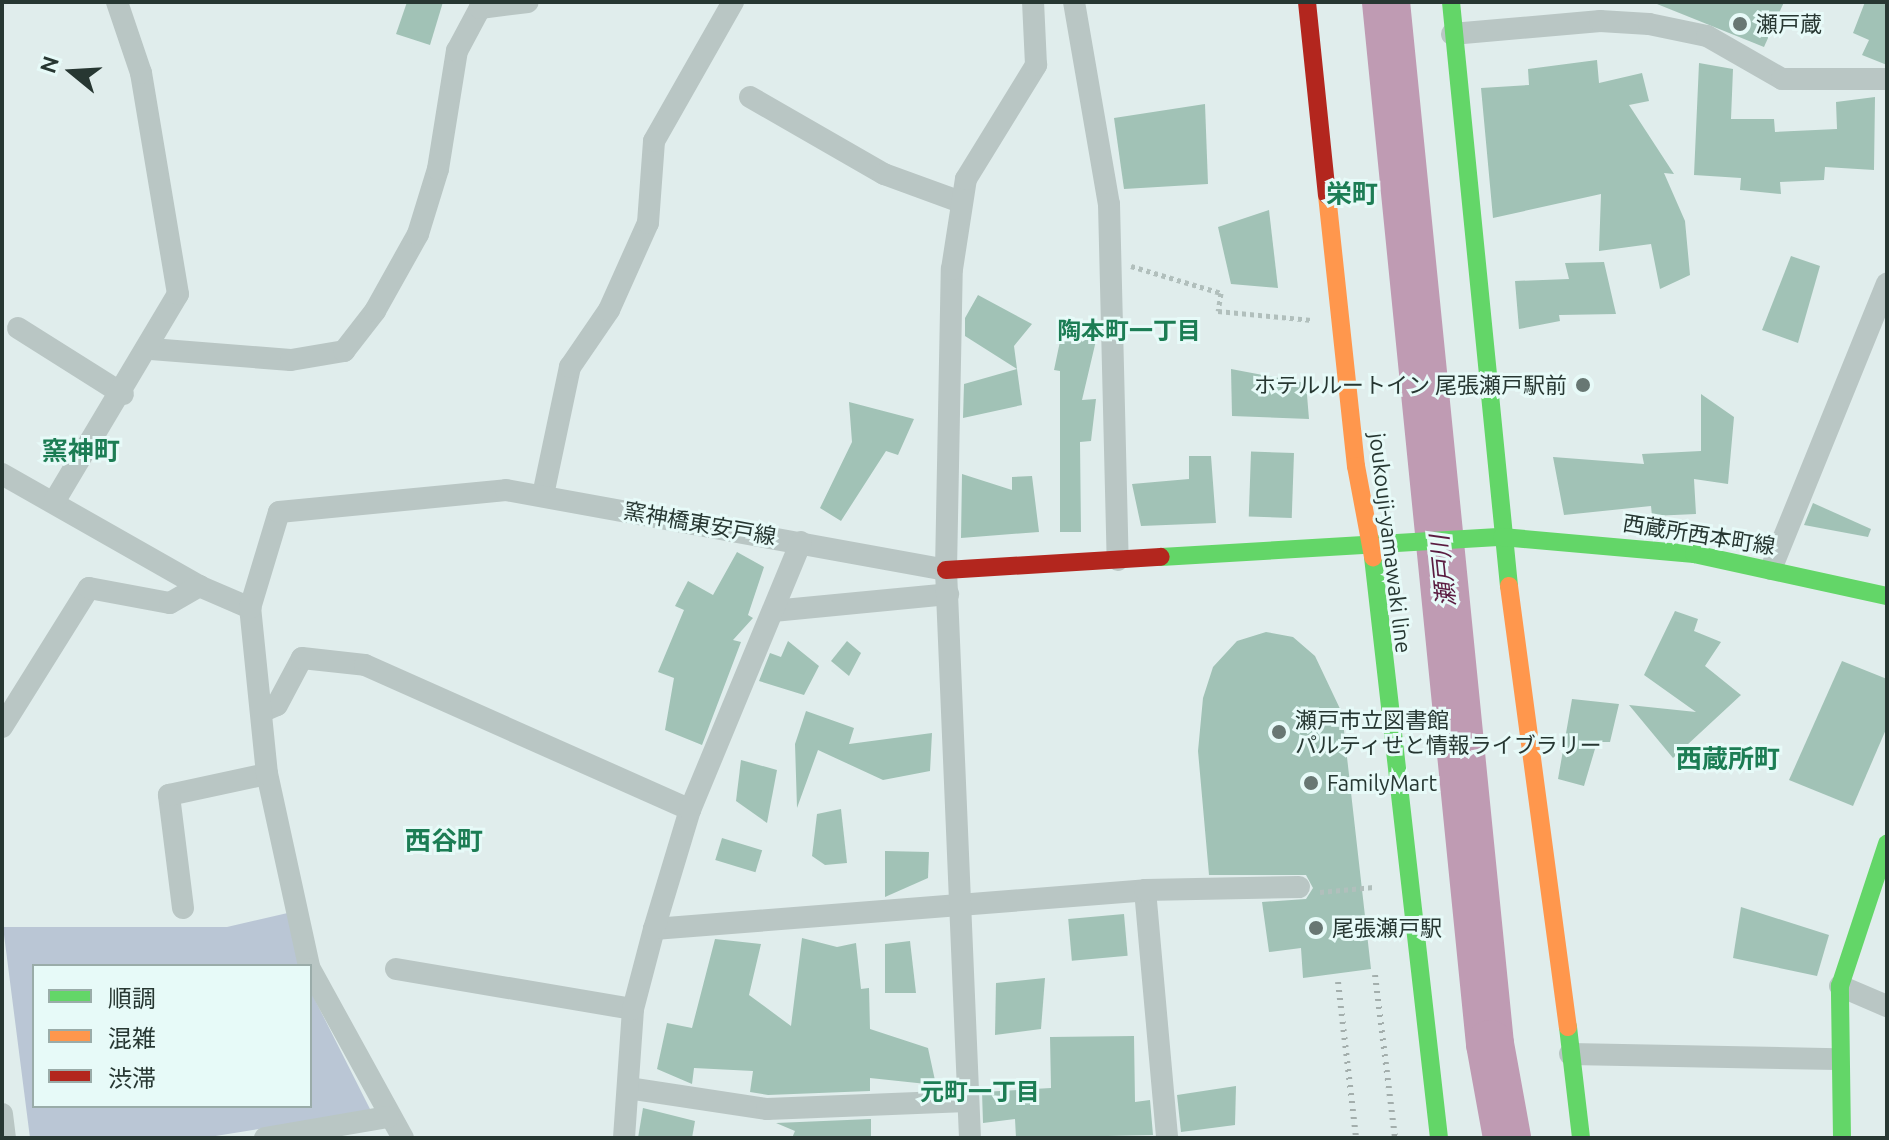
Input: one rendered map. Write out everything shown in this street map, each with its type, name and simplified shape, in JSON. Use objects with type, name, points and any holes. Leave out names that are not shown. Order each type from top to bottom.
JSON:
[{"type":"main road","name":"joukouji-yamawaki line","points":[[1307,2],[1341,323],[1371,543],[1439,1138]]},
{"type":"main road","points":[[1451,2],[1494,537],[1581,1138]]},
{"type":"main road","name":"窯神橋東安戸線","points":[[946,570],[1494,537]]},
{"type":"main road","name":"西蔵所西本町線","points":[[1494,537],[1654,548],[1771,569],[1887,596]]},
{"type":"main road","points":[[1842,1138],[1837,1059],[1840,986],[1887,844]]},
{"type":"street","points":[[54,502],[151,349],[178,294],[141,73],[117,2]]},
{"type":"street","points":[[151,349],[291,360],[344,351],[375,311],[418,234],[438,169],[457,51],[480,8],[528,2]]},
{"type":"street","points":[[543,495],[570,367],[609,310],[648,223],[654,141],[733,2]]},
{"type":"street","points":[[970,1138],[946,570],[952,269],[961,202],[983,143],[1036,65],[1033,2]]},
{"type":"street","points":[[1074,2],[1109,204],[1118,560]]},
{"type":"street","points":[[1452,34],[1600,21],[1649,24],[1707,36],[1782,79],[1887,79]]},
{"type":"street","points":[[750,97],[884,174],[961,202]]},
{"type":"street","points":[[1771,569],[1887,284]]},
{"type":"street","points":[[18,328],[123,394]]},
{"type":"street","points":[[2,474],[199,586],[250,608],[267,774],[308,964]]},
{"type":"street","name":"窯神橋東安戸線","points":[[250,608],[279,512],[506,490],[946,570]]},
{"type":"street","points":[[624,1138],[633,1009],[654,929],[690,810],[801,542]]},
{"type":"street","points":[[2,727],[89,588],[170,603],[199,586]]},
{"type":"street","points":[[773,611],[948,594]]},
{"type":"street","points":[[261,712],[277,705],[302,658],[365,665],[690,810]]},
{"type":"street","points":[[183,908],[169,795],[267,774]]},
{"type":"street","points":[[654,929],[1145,890],[1299,887]]},
{"type":"street","points":[[1145,890],[1167,1138]]},
{"type":"street","points":[[396,969],[633,1009]]},
{"type":"street","points":[[312,974],[388,1117],[403,1138]]},
{"type":"street","points":[[1840,986],[1887,1006]]},
{"type":"street","points":[[1570,1054],[1837,1059]]},
{"type":"street","points":[[628,1088],[767,1109],[967,1101]]},
{"type":"street","points":[[2,1114],[5,1138]]},
{"type":"street","points":[[265,1138],[388,1117]]},
{"type":"path","points":[[1111,259],[1221,293],[1218,311],[1341,323]]},
{"type":"path","points":[[1299,887],[1302,893],[1374,887]]},
{"type":"path","points":[[1349,890],[1350,898]]},
{"type":"shaded area","points":[[292,912],[300,964],[32,964],[32,1108],[312,1108],[312,994],[371,1111],[203,1138],[30,1138],[3,927],[227,927]]},
{"type":"building","points":[[407,2],[443,2],[430,45],[396,34]]},
{"type":"building","name":"瀬戸蔵","points":[[1652,2],[1784,2],[1764,47]]},
{"type":"building","points":[[1865,2],[1887,2],[1887,65],[1862,55],[1869,40],[1853,33]]},
{"type":"building","points":[[1597,60],[1599,83],[1642,73],[1649,101],[1629,105],[1674,174],[1664,173],[1685,221],[1690,275],[1660,289],[1651,244],[1599,251],[1601,194],[1493,218],[1481,88],[1529,85],[1528,69]]},
{"type":"building","points":[[1699,63],[1733,69],[1731,119],[1774,119],[1775,132],[1837,129],[1836,102],[1875,97],[1874,170],[1825,167],[1824,180],[1780,182],[1781,194],[1740,190],[1741,178],[1694,175]]},
{"type":"building","points":[[1205,104],[1208,184],[1124,189],[1114,118]]},
{"type":"building","points":[[1269,210],[1278,288],[1231,284],[1218,227]]},
{"type":"building","points":[[1791,256],[1820,266],[1798,343],[1762,330]]},
{"type":"building","points":[[1604,262],[1616,314],[1559,315],[1560,321],[1519,329],[1515,281],[1569,279],[1565,263]]},
{"type":"building","points":[[978,295],[1032,324],[1014,346],[1017,369],[965,336],[965,318]]},
{"type":"building","points":[[1063,327],[1098,332],[1082,400],[1096,399],[1091,441],[1080,442],[1081,532],[1060,532],[1060,371],[1054,370]]},
{"type":"building","points":[[1017,369],[1022,405],[963,418],[964,384]]},
{"type":"building","points":[[1231,369],[1306,383],[1309,419],[1232,416]]},
{"type":"building","points":[[1701,394],[1734,417],[1728,484],[1694,479],[1696,514],[1652,516],[1651,506],[1564,515],[1553,457],[1644,464],[1642,454],[1701,451]]},
{"type":"building","points":[[849,402],[914,419],[898,455],[886,451],[841,521],[820,508],[852,442]]},
{"type":"building","points":[[1251,451],[1294,453],[1292,518],[1249,516]]},
{"type":"building","points":[[1189,456],[1211,456],[1216,523],[1141,526],[1132,484],[1189,479]]},
{"type":"building","points":[[962,474],[1012,490],[1012,477],[1032,476],[1039,532],[961,538]]},
{"type":"building","points":[[1813,503],[1871,529],[1868,537],[1804,525]]},
{"type":"building","points":[[737,552],[764,567],[748,615],[753,618],[733,640],[741,642],[702,745],[665,730],[674,678],[658,672],[684,610],[675,606],[688,581],[713,595]]},
{"type":"building","points":[[1675,611],[1698,619],[1694,631],[1721,642],[1705,666],[1741,695],[1673,758],[1629,705],[1696,712],[1644,675]]},
{"type":"building","points":[[1266,632],[1293,637],[1315,656],[1342,713],[1371,969],[1303,978],[1301,948],[1269,952],[1262,902],[1306,899],[1313,888],[1306,875],[1209,875],[1198,751],[1203,698],[1213,667],[1237,641]]},
{"type":"building","points":[[788,641],[819,666],[804,695],[759,681],[770,653],[781,657]]},
{"type":"building","points":[[847,641],[861,653],[849,676],[831,661]]},
{"type":"building","points":[[1842,661],[1887,679],[1887,727],[1853,806],[1789,780]]},
{"type":"building","points":[[1572,699],[1619,704],[1610,742],[1597,742],[1584,786],[1558,779]]},
{"type":"building","points":[[806,711],[854,728],[849,744],[932,733],[930,771],[883,780],[818,750],[797,808],[795,744]]},
{"type":"building","points":[[741,760],[777,770],[767,823],[736,801]]},
{"type":"building","points":[[841,809],[847,863],[825,865],[812,856],[817,814]]},
{"type":"building","points":[[722,838],[762,850],[755,872],[715,860]]},
{"type":"building","points":[[885,851],[929,852],[928,878],[885,897]]},
{"type":"building","points":[[1741,907],[1829,935],[1817,976],[1733,958]]},
{"type":"building","points":[[1124,914],[1128,956],[1072,961],[1068,919]]},
{"type":"building","points":[[802,938],[837,947],[856,943],[861,989],[869,988],[870,1029],[928,1048],[936,1085],[870,1078],[870,1091],[768,1095],[750,1092],[753,1071],[694,1068],[692,1084],[657,1069],[667,1023],[692,1028],[715,939],[761,944],[749,995],[791,1026]]},
{"type":"building","points":[[910,941],[916,993],[885,993],[885,944]]},
{"type":"building","points":[[1045,978],[1041,1029],[995,1035],[996,983]]},
{"type":"building","points":[[1134,1036],[1135,1102],[1150,1100],[1153,1135],[1016,1138],[1015,1119],[983,1123],[982,1092],[1051,1088],[1050,1037]]},
{"type":"building","points":[[1236,1086],[1235,1125],[1181,1132],[1177,1095]]},
{"type":"building","points":[[643,1108],[695,1121],[692,1138],[638,1138]]},
{"type":"building","points":[[871,1119],[871,1138],[792,1138],[795,1131],[776,1123]]},
{"type":"waterway","name":"瀬戸川","points":[[1386,2],[1490,1044],[1507,1138]]},
{"type":"railway","points":[[1375,975],[1395,1138]]},
{"type":"railway","points":[[1338,982],[1356,1138]]},
{"type":"traffic: fast","points":[[1451,2],[1509,586]]},
{"type":"traffic: fast","points":[[1161,557],[1502,537],[1694,554],[1887,596]]},
{"type":"traffic: fast","points":[[1373,557],[1439,1138]]},
{"type":"traffic: fast","points":[[1842,1138],[1840,986],[1887,844]]},
{"type":"traffic: fast","points":[[1568,1027],[1581,1138]]},
{"type":"traffic: slow","points":[[1327,195],[1356,466],[1373,557]]},
{"type":"traffic: slow","points":[[1509,586],[1568,1027]]},
{"type":"traffic: jam","points":[[1307,2],[1327,195]]},
{"type":"traffic: jam","points":[[946,570],[1161,557]]},
{"type":"place","name":"瀬戸蔵","points":[[1740,24]]},
{"type":"place","name":"ホテルルートイン 尾張瀬戸駅前","points":[[1583,385]]},
{"type":"place","name":"瀬戸市立図書館 パルティせと情報ライブラリー","points":[[1279,732]]},
{"type":"place","name":"FamilyMart","points":[[1311,783]]},
{"type":"place","name":"尾張瀬戸駅","points":[[1316,928]]},
{"type":"district","name":"栄町","points":[[1352,194]]},
{"type":"district","name":"陶本町一丁目","points":[[1129,331]]},
{"type":"district","name":"窯神町","points":[[81,451]]},
{"type":"district","name":"西蔵所町","points":[[1728,759]]},
{"type":"district","name":"西谷町","points":[[444,841]]},
{"type":"district","name":"元町一丁目","points":[[980,1092]]}]
